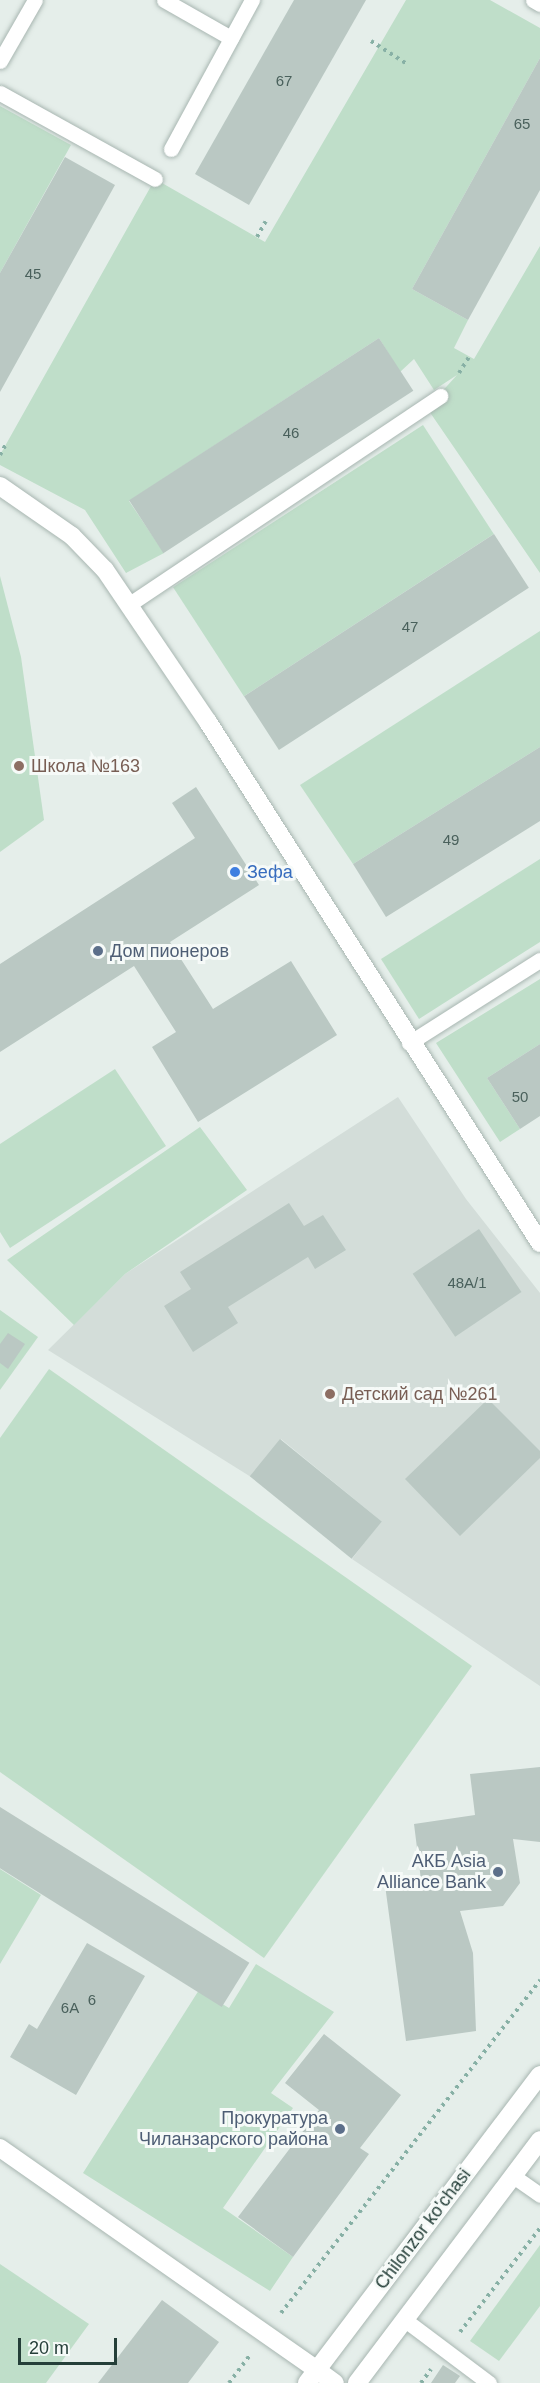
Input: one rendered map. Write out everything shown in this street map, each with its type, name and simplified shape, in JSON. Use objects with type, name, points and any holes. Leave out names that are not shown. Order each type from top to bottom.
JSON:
[{"type":"street","points":[[0,486],[72,536],[128,605],[540,1243]]},
{"type":"street","name":"Chilonzor ko'chasi","points":[[312,2376],[540,2075]]},
{"type":"street","points":[[357,2383],[540,2140]]},
{"type":"street","points":[[0,2148],[266,2334],[312,2376],[335,2383]]},
{"type":"lane","points":[[0,61],[35,0]]},
{"type":"lane","points":[[164,0],[231,38]]},
{"type":"lane","points":[[171,149],[252,0]]},
{"type":"lane","points":[[533,0],[540,4]]},
{"type":"lane","points":[[0,93],[155,179]]},
{"type":"lane","points":[[128,605],[440,396]]},
{"type":"lane","points":[[409,1043],[540,960]]},
{"type":"lane","points":[[513,2176],[540,2195]]},
{"type":"lane","points":[[405,2320],[489,2383]]},
{"type":"path","points":[[371,42],[407,64]]},
{"type":"path","points":[[257,237],[266,221]]},
{"type":"path","points":[[459,373],[469,357]]},
{"type":"path","points":[[0,456],[6,444]]},
{"type":"path","points":[[229,2383],[540,1980]]},
{"type":"path","points":[[421,2383],[540,2228]]},
{"type":"shaded area","name":"Детский сад №261","points":[[398,1097],[466,1199],[540,1293],[540,1686],[352,1559],[381,1521],[281,1439],[251,1477],[48,1350],[125,1274]]},
{"type":"green space","points":[[406,0],[490,0],[540,28],[540,58],[412,289],[468,320],[454,348],[474,359],[540,246],[540,573],[427,408],[457,375],[434,390],[414,359],[400,372],[379,338],[129,501],[164,553],[126,573],[85,510],[0,465],[0,455],[155,179],[265,242]]},
{"type":"green space","points":[[0,106],[71,145],[0,273]]},
{"type":"green space","points":[[423,425],[494,534],[244,696],[173,587]]},
{"type":"green space","name":"Школа №163","points":[[0,576],[21,657],[44,820],[0,852]]},
{"type":"green space","points":[[540,631],[540,747],[353,864],[300,785]]},
{"type":"green space","points":[[540,859],[540,942],[419,1019],[381,959]]},
{"type":"green space","points":[[540,979],[540,1044],[487,1078],[520,1129],[500,1142],[436,1043]]},
{"type":"green space","points":[[115,1069],[166,1146],[10,1248],[0,1232],[0,1144]]},
{"type":"green space","points":[[200,1127],[247,1190],[125,1274],[74,1325],[7,1260]]},
{"type":"green space","points":[[0,1310],[38,1337],[0,1390]]},
{"type":"green space","points":[[49,1369],[472,1666],[264,1958],[0,1772],[0,1438]]},
{"type":"green space","points":[[0,1869],[41,1895],[0,1964]]},
{"type":"green space","points":[[256,1964],[334,2012],[271,2093],[293,2108],[223,2208],[293,2257],[270,2291],[83,2173],[199,1990],[229,2008]]},
{"type":"green space","points":[[540,2245],[540,2306],[499,2361],[470,2341]]},
{"type":"green space","points":[[0,2264],[89,2324],[46,2383],[0,2383]]},
{"type":"building","points":[[294,0],[366,0],[249,205],[195,174]]},
{"type":"building","points":[[540,58],[540,190],[468,320],[412,289]]},
{"type":"building","points":[[65,157],[115,185],[0,392],[0,273]]},
{"type":"building","points":[[379,338],[413,391],[163,553],[129,500]]},
{"type":"building","points":[[494,534],[529,588],[279,750],[244,696]]},
{"type":"building","points":[[540,747],[540,821],[386,917],[353,864]]},
{"type":"building","name":"Дом пионеров","points":[[196,787],[259,885],[170,942],[213,1009],[291,961],[337,1035],[198,1122],[152,1047],[176,1032],[134,966],[0,1052],[0,964],[195,838],[172,803]]},
{"type":"building","points":[[540,1044],[540,1116],[520,1129],[487,1078]]},
{"type":"building","points":[[289,1203],[304,1226],[323,1215],[346,1250],[315,1269],[308,1257],[228,1307],[238,1323],[193,1352],[164,1306],[191,1289],[180,1272]]},
{"type":"building","points":[[479,1229],[521,1292],[455,1337],[413,1274]]},
{"type":"building","points":[[8,1333],[25,1344],[8,1369],[0,1363],[0,1344]]},
{"type":"building","points":[[488,1399],[540,1451],[540,1458],[460,1536],[405,1479]]},
{"type":"building","points":[[280,1439],[382,1521],[352,1559],[250,1476]]},
{"type":"building","points":[[540,1767],[540,1842],[513,1839],[520,1883],[503,1906],[460,1911],[473,1953],[476,2031],[406,2041],[385,1885],[421,1880],[414,1824],[475,1815],[470,1774]]},
{"type":"building","points":[[0,1807],[249,1963],[222,2007],[0,1868]]},
{"type":"building","points":[[87,1943],[145,1976],[76,2095],[10,2057],[29,2024],[37,2029]]},
{"type":"building","name":"Прокуратура Чиланзарского района","points":[[324,2034],[401,2095],[360,2148],[369,2154],[293,2257],[238,2217],[319,2110],[285,2083]]},
{"type":"building","points":[[162,2300],[219,2342],[188,2383],[98,2383]]},
{"type":"building","points":[[443,2365],[460,2376],[455,2383],[431,2383]]},
{"type":"place","name":"Школа №163","points":[[19,766]]},
{"type":"place","name":"Зефа","points":[[235,872]]},
{"type":"place","name":"Дом пионеров","points":[[98,951]]},
{"type":"place","name":"Детский сад №261","points":[[330,1394]]},
{"type":"place","name":"АКБ Asia Alliance Bank","points":[[498,1872]]},
{"type":"place","name":"Прокуратура Чиланзарского района","points":[[340,2129]]}]
